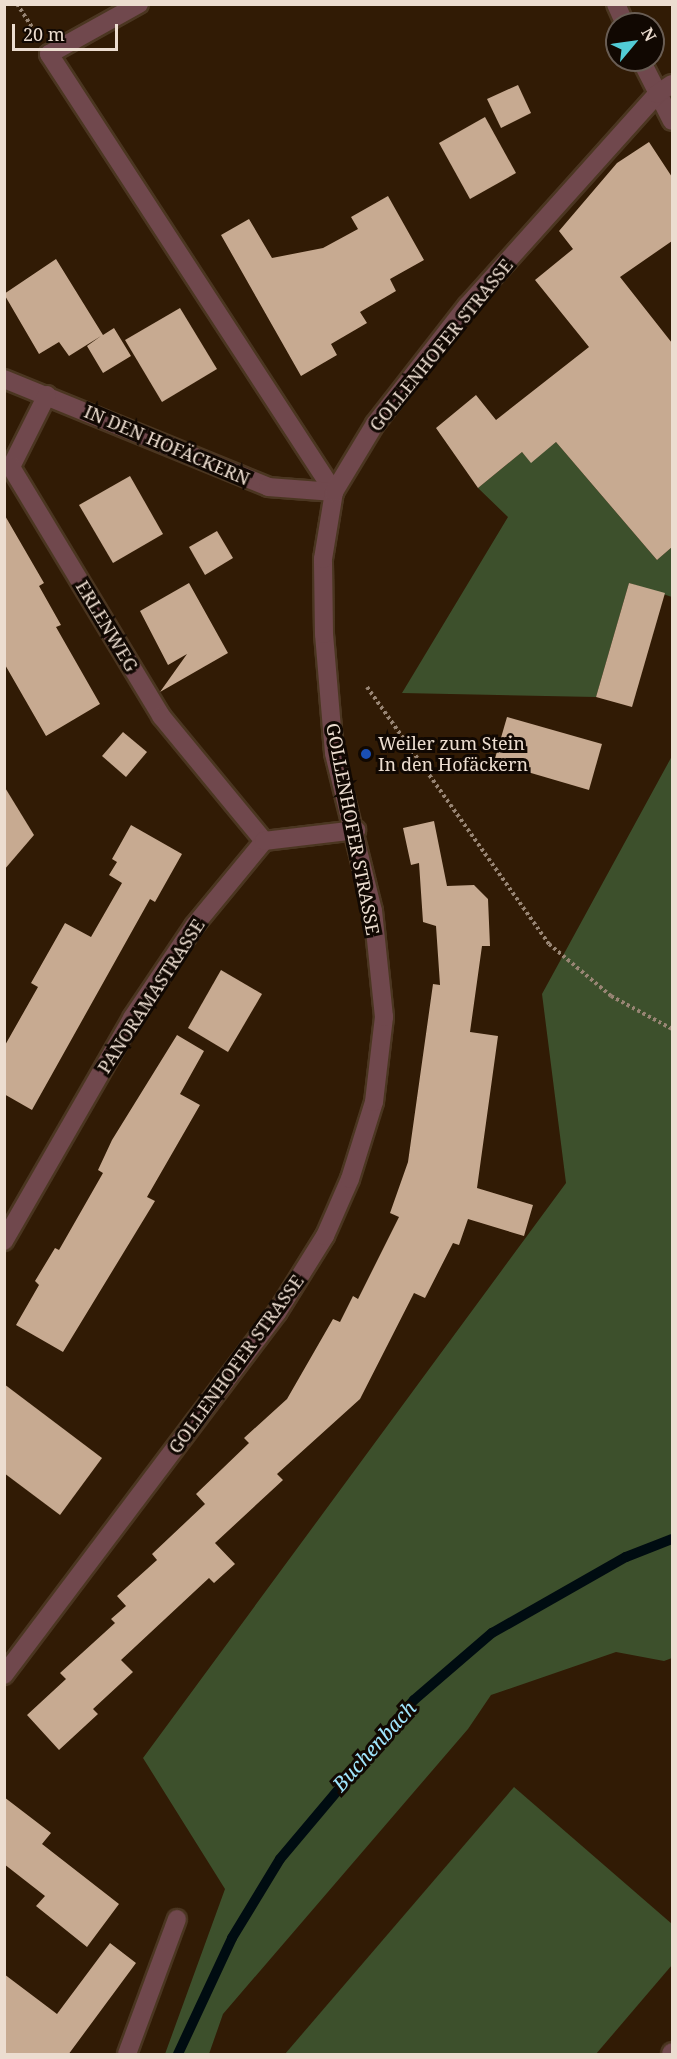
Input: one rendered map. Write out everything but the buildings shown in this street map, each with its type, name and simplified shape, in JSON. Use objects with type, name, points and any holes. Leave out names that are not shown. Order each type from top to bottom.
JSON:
[{"type":"street","points":[[139,4],[49,54],[334,492]]},
{"type":"street","points":[[647,72],[672,121]]},
{"type":"street","name":"GOLLENHOFER STRASSE","points":[[4,1675],[277,1313],[325,1236],[350,1179],[374,1102],[384,1017],[373,911],[356,830],[334,753],[324,634],[323,559],[334,492],[375,424],[467,306],[657,94],[672,84]]},
{"type":"street","name":"IN DEN HOFÄCKERN","points":[[4,379],[268,487],[334,492]]},
{"type":"street","name":"ERLENWEG","points":[[47,395],[11,466],[161,716],[264,841]]},
{"type":"street","points":[[264,841],[356,830]]},
{"type":"street","name":"PANORAMASTRASSE","points":[[4,1241],[132,1018],[194,926],[264,841]]},
{"type":"street","points":[[127,2055],[177,1919]]},
{"type":"path","points":[[367,687],[549,944],[611,996],[672,1029]]},
{"type":"green space","points":[[556,442],[657,560],[672,547],[672,597],[629,583],[596,697],[402,693],[508,517],[478,488],[522,452],[531,462]]},
{"type":"green space","points":[[672,756],[672,1658],[664,1661],[616,1652],[491,1695],[468,1729],[223,2014],[209,2054],[165,2054],[225,1889],[143,1758],[566,1183],[542,994]]},
{"type":"green space","points":[[514,1787],[672,1924],[672,1965],[596,2054],[285,2054]]},
{"type":"waterway","name":"Buchenbach","points":[[178,2054],[232,1938],[280,1859],[414,1700],[492,1633],[626,1557],[672,1539]]},
{"type":"place","name":"Weiler zum Stein In den Hofäckern","points":[[366,754]]}]
